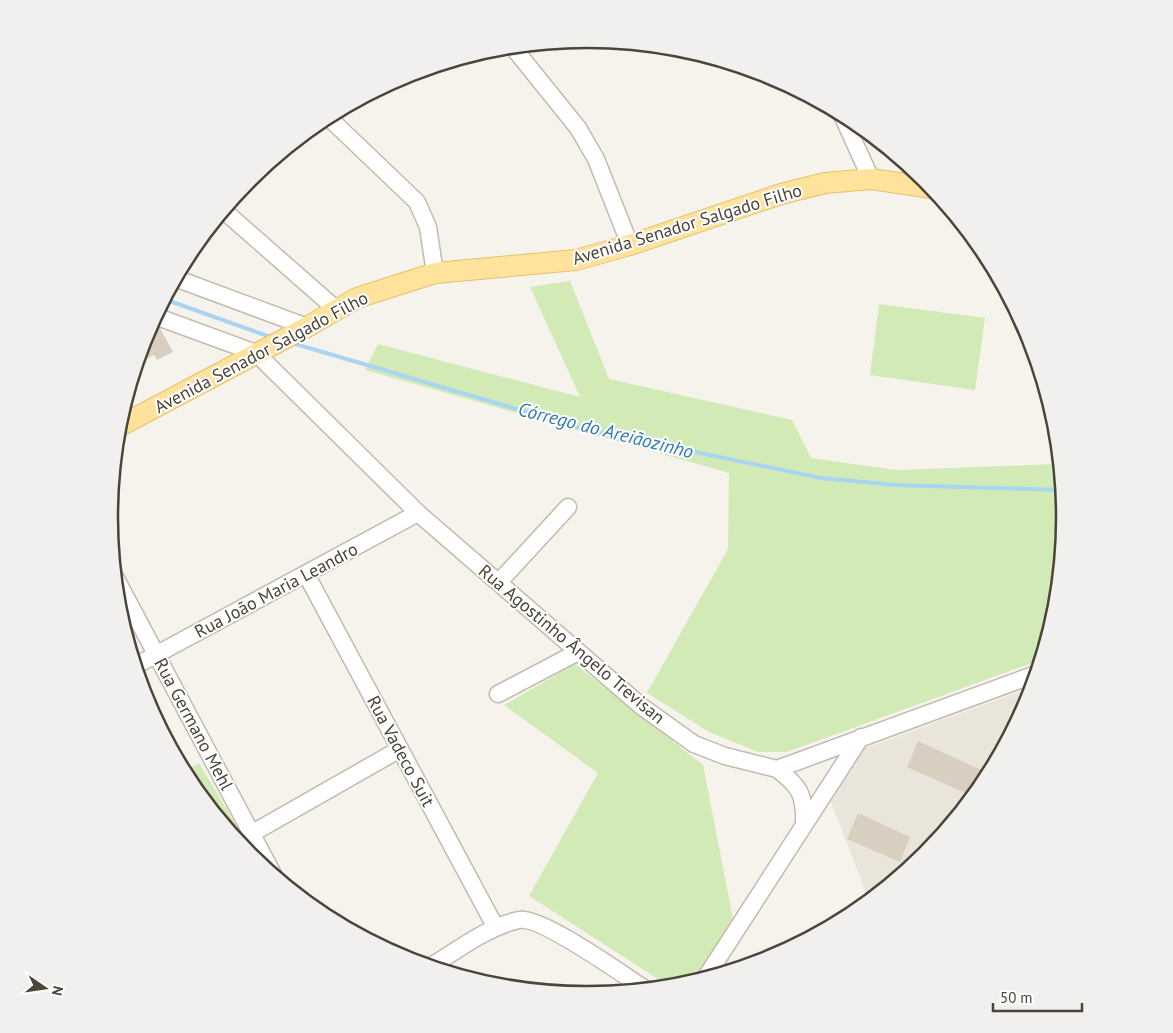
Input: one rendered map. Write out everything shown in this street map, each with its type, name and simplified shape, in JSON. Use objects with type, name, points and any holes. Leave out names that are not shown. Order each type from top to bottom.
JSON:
[{"type":"main road","name":"Avenida Senador Salgado Filho","points":[[128,422],[308,327],[357,298],[435,273],[549,264],[576,260],[630,245],[781,194],[825,183],[872,179],[919,186]]},
{"type":"street","points":[[518,53],[578,128],[596,159],[630,245]]},
{"type":"street","points":[[333,122],[418,202],[428,227],[435,273]]},
{"type":"street","points":[[848,128],[872,179]]},
{"type":"street","points":[[228,214],[337,310]]},
{"type":"street","points":[[181,280],[308,327]]},
{"type":"street","points":[[161,319],[256,353]]},
{"type":"street","name":"Rua Agostinho Ângelo Trevisan","points":[[256,353],[418,513],[641,706],[694,744],[733,758],[777,768]]},
{"type":"street","points":[[499,582],[568,507]]},
{"type":"street","name":"Rua João Maria Leandro","points":[[141,663],[418,513]]},
{"type":"street","name":"Rua Vadeco Suit","points":[[306,574],[496,928]]},
{"type":"street","name":"Rua Germano Mehl","points":[[125,594],[263,855]]},
{"type":"street","points":[[498,694],[578,652]]},
{"type":"street","points":[[777,768],[1027,677]]},
{"type":"street","points":[[711,969],[861,737]]},
{"type":"street","points":[[251,834],[400,749]]},
{"type":"street","points":[[777,768],[795,782],[805,803],[803,826]]},
{"type":"street","points":[[438,962],[496,928],[521,920],[544,925],[636,982]]},
{"type":"shaded area","points":[[1022,691],[993,751],[959,802],[918,848],[866,893],[829,797],[858,751]]},
{"type":"green space","points":[[570,281],[609,379],[792,420],[811,458],[896,470],[1052,464],[1056,516],[1051,578],[1040,638],[1032,663],[787,752],[758,752],[709,732],[647,693],[728,549],[729,473],[365,370],[378,344],[580,397],[530,287]]},
{"type":"green space","points":[[879,304],[985,318],[975,390],[870,375]]},
{"type":"green space","points":[[575,664],[703,765],[733,919],[699,972],[658,979],[529,896],[598,773],[504,705]]},
{"type":"green space","points":[[199,763],[236,825],[234,826],[214,802],[191,768]]},
{"type":"building","points":[[157,327],[160,328],[173,352],[157,360],[154,355],[144,361]]},
{"type":"building","points":[[918,741],[981,770],[965,793],[907,767]]},
{"type":"building","points":[[858,813],[910,837],[900,862],[847,839]]},
{"type":"waterway","name":"Córrego do Areiãozinho","points":[[170,301],[273,338]]},
{"type":"waterway","name":"Córrego do Areiãozinho","points":[[292,343],[584,429],[821,478],[895,485],[1054,490]]}]
